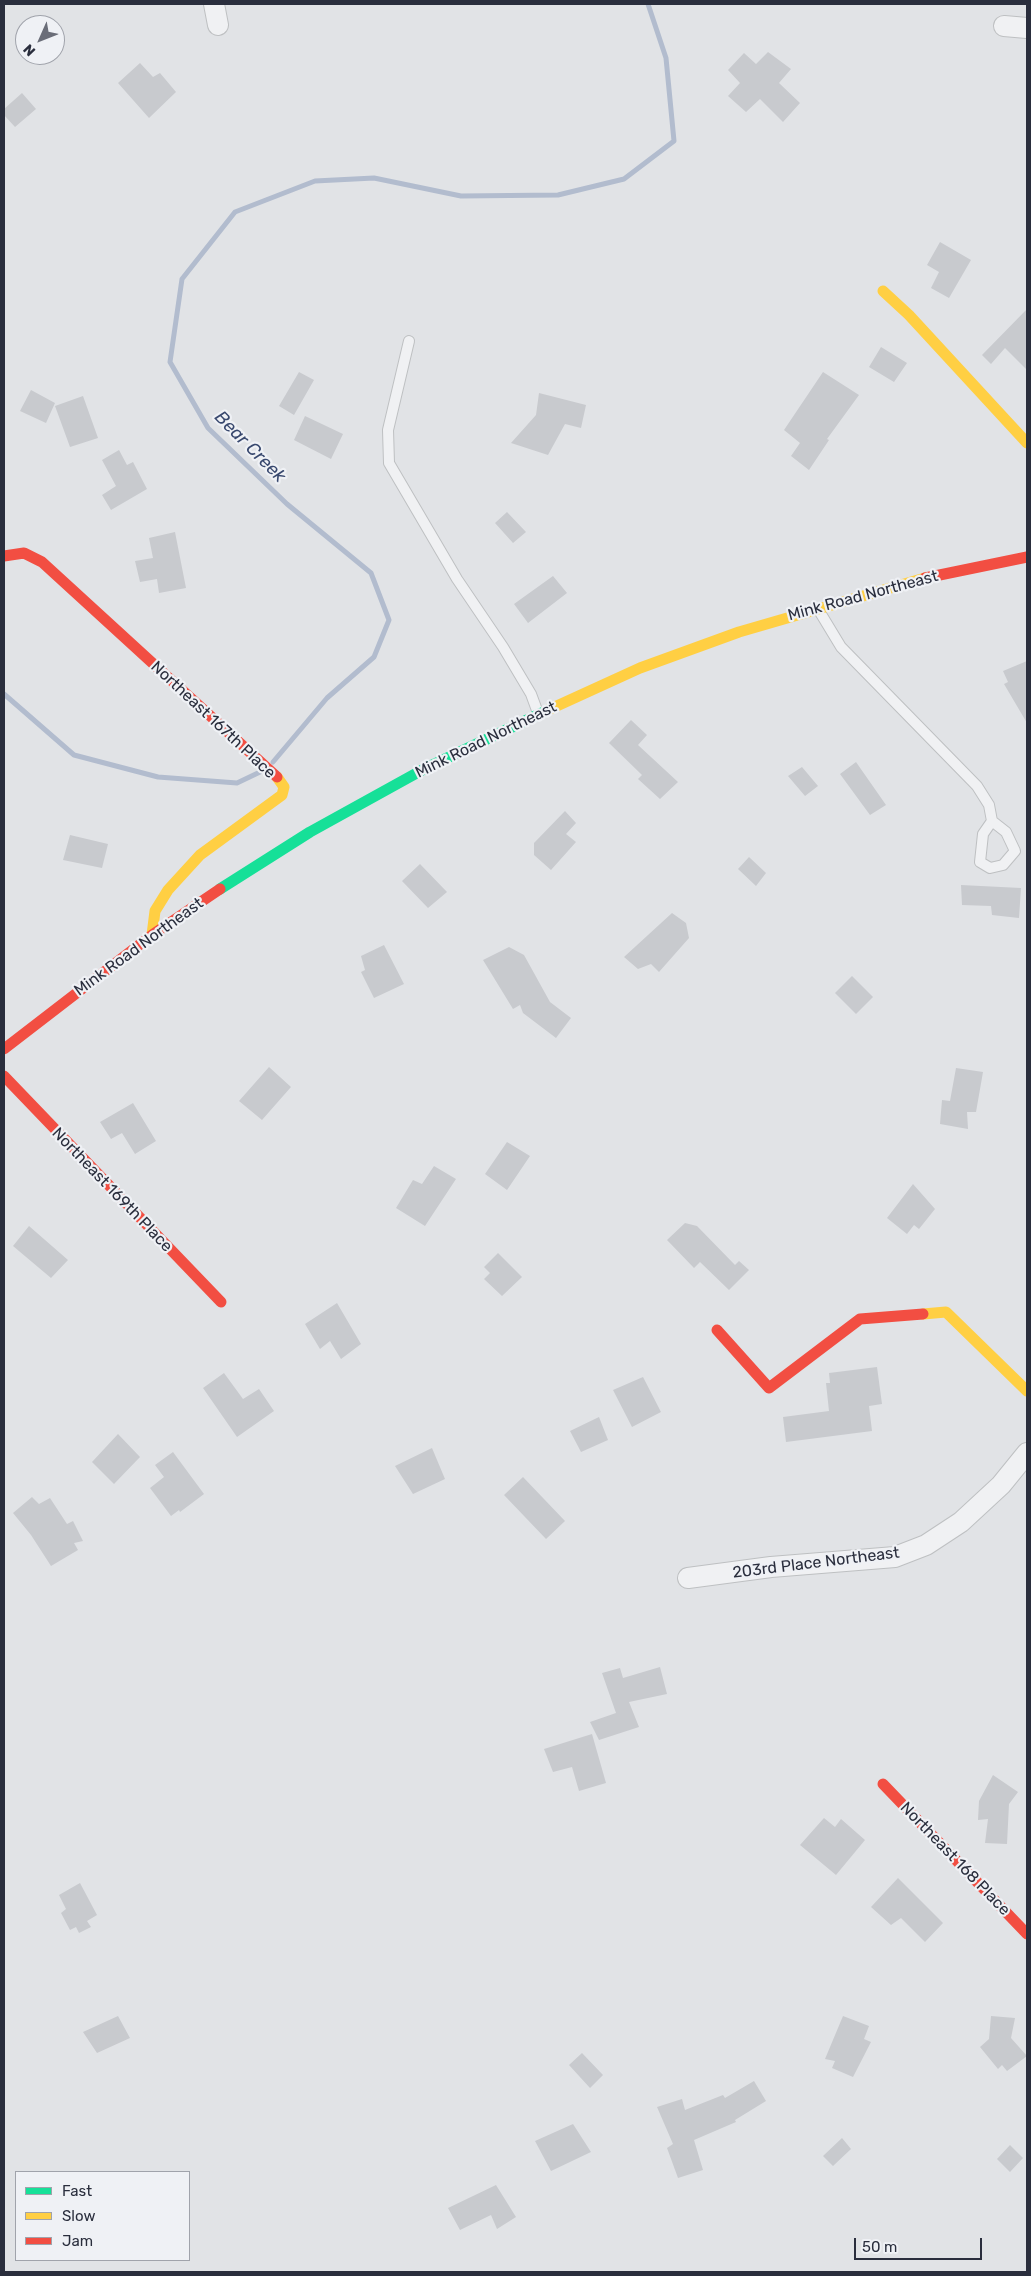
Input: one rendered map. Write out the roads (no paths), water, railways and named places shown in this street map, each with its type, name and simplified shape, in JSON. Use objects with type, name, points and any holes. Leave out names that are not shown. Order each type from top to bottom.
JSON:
[{"type":"street","points":[[214,4],[218,25]]},
{"type":"street","points":[[1004,26],[1027,28]]},
{"type":"street","points":[[883,291],[910,315],[1027,443]]},
{"type":"street","name":"Northeast 167th Place","points":[[4,556],[24,553],[42,562],[279,779],[284,787],[282,795],[200,855],[168,890],[154,911],[152,935]]},
{"type":"street","name":"Mink Road Northeast","points":[[4,1048],[152,935],[310,832],[424,769],[538,713],[640,668],[739,632],[817,608],[942,574],[1027,557]]},
{"type":"street","name":"Northeast 169th Place","points":[[4,1076],[221,1302]]},
{"type":"street","points":[[717,1330],[769,1388],[860,1319],[946,1312],[1027,1391]]},
{"type":"street","name":"203rd Place Northeast","points":[[688,1578],[771,1567],[895,1557],[926,1545],[961,1522],[1001,1486],[1027,1453]]},
{"type":"street","name":"Northeast 168 Place","points":[[883,1784],[1026,1932]]},
{"type":"lane","points":[[409,341],[388,430],[389,463],[457,579],[503,647],[531,694],[538,713]]},
{"type":"lane","points":[[817,608],[841,647],[977,786],[989,806],[992,821],[1006,832],[1015,851],[1003,865],[990,868],[980,862],[983,834],[992,821]]},
{"type":"waterway","name":"Bear Creek","points":[[273,762],[327,698],[374,657],[389,620],[371,573],[287,504],[208,428],[170,362],[182,279],[235,212],[315,181],[374,178],[461,196],[558,195],[624,179],[674,141],[666,58],[648,4]]},
{"type":"waterway","name":"Bear Creek","points":[[4,694],[74,755],[158,777],[237,783],[260,772]]}]
